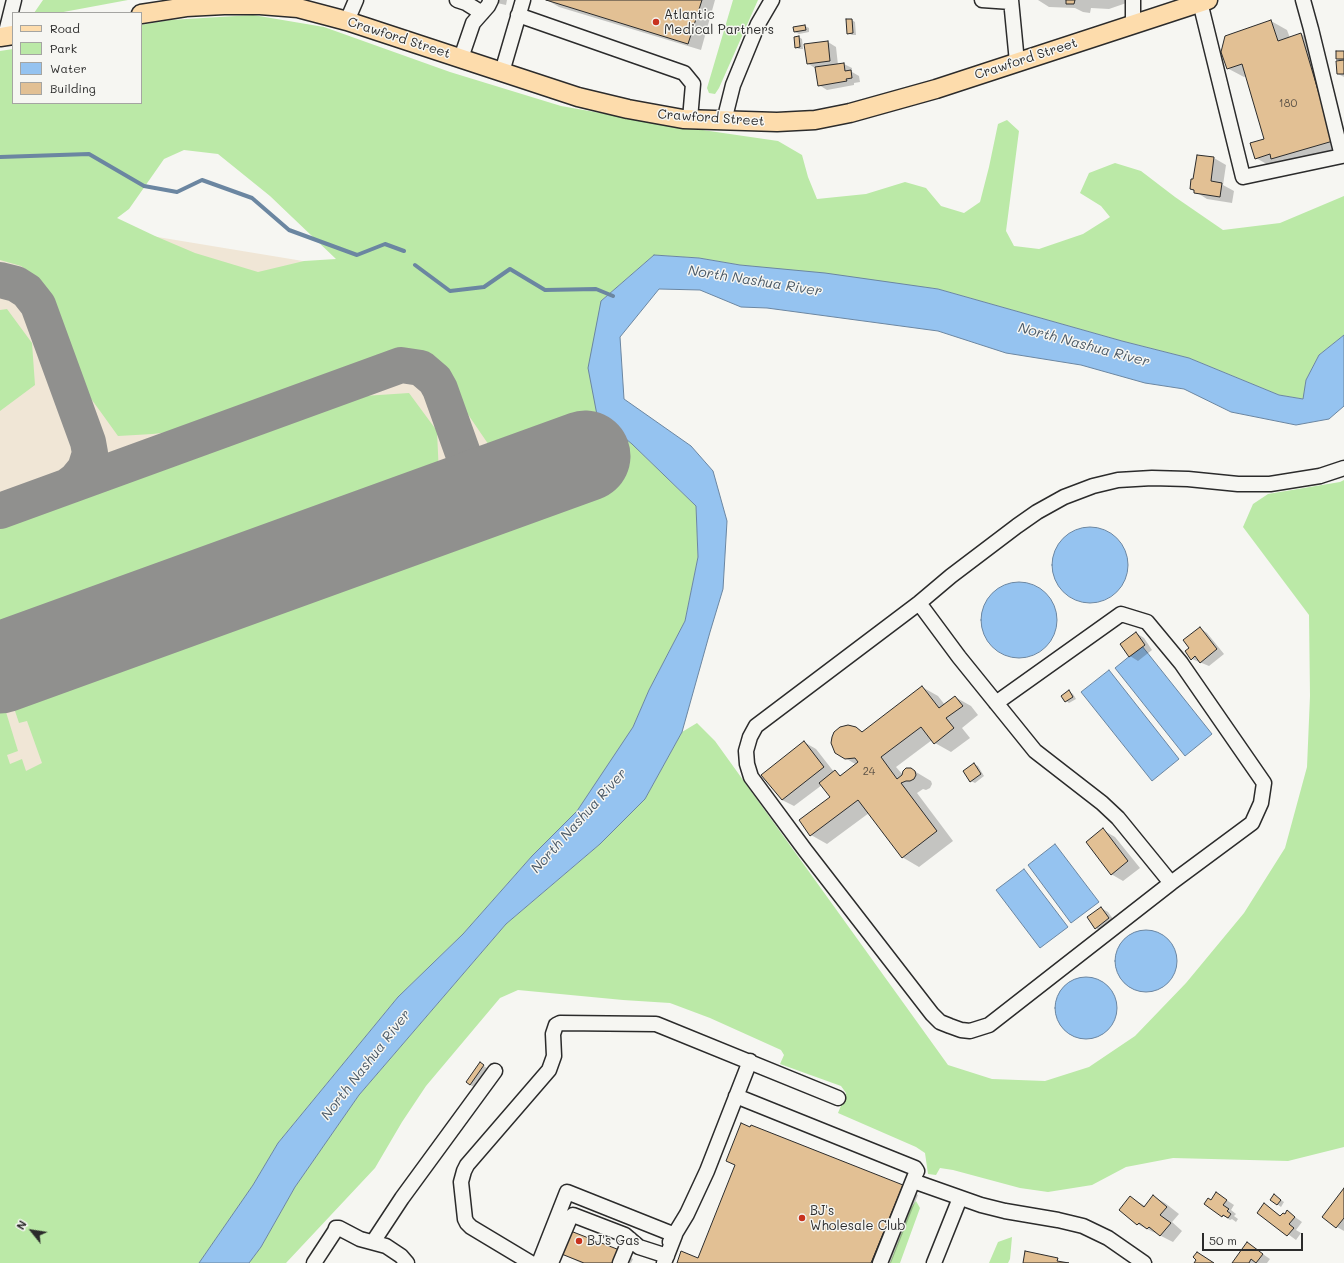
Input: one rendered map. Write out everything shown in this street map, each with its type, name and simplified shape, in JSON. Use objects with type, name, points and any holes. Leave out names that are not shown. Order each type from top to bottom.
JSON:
[{"type":"main road","name":"Crawford Street","points":[[142,14],[186,7],[224,4],[298,8],[347,21],[578,97],[634,110],[690,119],[777,122],[815,120],[850,113],[936,90],[1016,62],[1204,1]]},
{"type":"street","points":[[6,36],[14,0]]},
{"type":"street","points":[[347,21],[356,0]]},
{"type":"street","points":[[457,0],[466,3],[482,13]]},
{"type":"street","points":[[461,58],[473,23],[488,6],[490,0]]},
{"type":"street","points":[[502,72],[523,0]]},
{"type":"street","points":[[724,121],[732,85],[758,24],[772,0]]},
{"type":"street","points":[[982,0],[1011,1],[1016,62]]},
{"type":"street","points":[[1133,0],[1133,24]]},
{"type":"street","points":[[1204,1],[1243,177],[1342,156],[1312,29],[1303,0]]},
{"type":"street","points":[[518,15],[684,73],[693,84],[690,119]]},
{"type":"street","points":[[996,703],[1121,614],[1147,622],[1181,663],[1264,783],[1261,803],[1252,823],[1171,883],[989,1025],[970,1031],[961,1030],[940,1022],[932,1014],[805,850],[751,777],[747,764],[746,751],[750,737],[756,726],[919,603],[1016,526],[1064,497],[1093,486],[1118,480],[1152,478],[1188,479],[1238,484],[1270,484],[1320,476],[1344,468]]},
{"type":"street","points":[[919,603],[1035,751],[1102,803],[1118,818],[1171,883]]},
{"type":"street","points":[[531,1263],[471,1227],[467,1223],[465,1219],[461,1182],[464,1171],[549,1070],[554,1060],[553,1034],[556,1025],[565,1022],[656,1024],[838,1098]]},
{"type":"street","points":[[551,1263],[570,1218],[573,1215],[625,1235],[639,1247],[663,1259],[699,1189],[750,1061]]},
{"type":"street","points":[[373,1242],[397,1204],[495,1071]]},
{"type":"street","points":[[736,1096],[915,1168],[917,1171],[880,1263]]},
{"type":"street","points":[[913,1181],[960,1198],[1005,1211],[1083,1226],[1108,1238],[1144,1263]]},
{"type":"street","points":[[539,1263],[567,1192],[674,1235]]},
{"type":"street","points":[[934,1263],[960,1198]]},
{"type":"street","points":[[314,1263],[336,1228],[343,1229],[356,1237],[386,1246],[401,1256],[408,1263]]},
{"type":"street","points":[[620,1263],[630,1238]]},
{"type":"shaded area","points":[[0,211],[418,280],[575,309],[600,473],[583,531],[0,792]]},
{"type":"green space","points":[[43,0],[128,0],[63,12],[35,12]]},
{"type":"green space","points":[[733,0],[758,0],[719,88],[715,94],[709,93],[707,88]]},
{"type":"green space","points":[[253,15],[324,27],[450,72],[561,106],[668,125],[778,141],[802,155],[808,177],[817,199],[866,194],[905,182],[926,188],[941,206],[964,213],[980,202],[998,124],[1007,120],[1019,131],[1006,231],[1014,246],[1039,249],[1083,234],[1110,217],[1101,206],[1080,193],[1089,173],[1115,163],[1141,171],[1175,197],[1223,230],[1280,223],[1344,196],[1344,335],[1319,355],[1306,380],[1304,399],[1279,395],[1189,358],[1122,341],[938,289],[740,265],[699,258],[654,255],[601,301],[597,415],[632,444],[696,506],[698,557],[685,621],[649,690],[633,727],[577,811],[532,856],[463,934],[398,997],[278,1143],[253,1185],[199,1263],[0,1263],[0,700],[2,699],[18,751],[7,755],[10,764],[22,759],[26,771],[42,763],[27,721],[19,723],[10,696],[599,484],[576,425],[495,454],[439,368],[431,361],[421,356],[410,354],[390,356],[169,432],[118,436],[89,396],[48,297],[40,282],[34,275],[21,266],[0,260],[0,51],[12,49],[12,104],[142,104],[142,25],[170,20]],"holes":[[[184,150],[218,154],[270,196],[336,259],[304,261],[258,272],[195,253],[117,218],[129,209],[164,159]]]},
{"type":"green space","points":[[7,309],[32,343],[35,385],[0,411],[0,310]]},
{"type":"green space","points":[[409,393],[437,431],[439,475],[0,634],[0,522],[252,431],[364,396]]},
{"type":"green space","points":[[1344,480],[1344,1147],[1288,1161],[1173,1158],[1126,1167],[1092,1185],[1048,1192],[1020,1188],[953,1170],[940,1168],[936,1175],[928,1174],[925,1153],[916,1147],[838,1113],[846,1093],[841,1086],[780,1064],[784,1055],[781,1050],[710,1018],[670,1003],[518,990],[500,998],[426,1086],[402,1122],[375,1168],[286,1263],[249,1263],[261,1247],[295,1187],[359,1095],[506,924],[600,844],[645,799],[682,732],[697,723],[715,741],[948,1065],[992,1079],[1045,1081],[1089,1067],[1135,1036],[1186,983],[1244,913],[1285,848],[1307,767],[1310,696],[1309,615],[1243,527],[1253,504],[1268,494],[1340,482]]},
{"type":"green space","points":[[916,1201],[920,1208],[900,1263],[890,1263],[911,1208]]},
{"type":"green space","points":[[1012,1237],[1010,1259],[1008,1263],[989,1263],[998,1242]]},
{"type":"water","name":"North Nashua River","points":[[654,255],[699,258],[740,265],[825,273],[938,289],[1122,341],[1189,358],[1279,395],[1303,399],[1306,380],[1319,355],[1344,335],[1344,406],[1329,419],[1296,425],[1231,412],[1184,389],[1145,383],[1081,365],[1006,353],[938,331],[767,308],[741,307],[700,290],[659,289],[620,337],[624,399],[691,446],[713,471],[727,521],[723,589],[682,732],[645,799],[600,844],[506,924],[359,1095],[295,1187],[261,1247],[249,1263],[199,1263],[253,1185],[278,1143],[398,997],[463,934],[532,856],[577,811],[633,727],[649,690],[685,621],[698,557],[696,506],[632,444],[597,415],[588,368],[601,301]]},
{"type":"water","points":[[1090,527],[1104,530],[1117,538],[1125,551],[1128,565],[1125,579],[1117,592],[1104,600],[1090,603],[1076,600],[1063,592],[1055,579],[1052,565],[1055,551],[1063,538],[1076,530]]},
{"type":"water","points":[[1019,582],[1033,585],[1046,593],[1054,606],[1057,620],[1054,634],[1046,647],[1033,655],[1019,658],[1005,655],[992,647],[984,634],[981,620],[984,606],[992,593],[1005,585]]},
{"type":"water","points":[[1142,646],[1212,734],[1185,756],[1115,668]]},
{"type":"water","points":[[1109,670],[1179,759],[1152,781],[1081,692]]},
{"type":"water","points":[[1055,844],[1099,902],[1071,923],[1028,865]]},
{"type":"water","points":[[1024,869],[1068,927],[1040,948],[996,890]]},
{"type":"water","points":[[1146,930],[1158,932],[1168,939],[1175,949],[1177,961],[1175,973],[1168,983],[1158,990],[1146,992],[1134,990],[1124,983],[1117,973],[1115,961],[1117,949],[1124,939],[1134,932]]},
{"type":"water","points":[[1086,977],[1098,979],[1108,986],[1115,996],[1117,1008],[1115,1020],[1108,1030],[1098,1037],[1086,1039],[1074,1037],[1064,1030],[1057,1020],[1055,1008],[1057,996],[1064,986],[1074,979]]},
{"type":"building","name":"Atlantic Medical Partners","points":[[546,0],[702,0],[688,44]]},
{"type":"building","points":[[1066,0],[1075,0],[1074,4],[1066,4]]},
{"type":"building","points":[[846,19],[852,19],[853,33],[847,34]]},
{"type":"building","points":[[1271,20],[1278,41],[1301,33],[1333,141],[1271,159],[1270,154],[1255,159],[1250,143],[1264,139],[1242,64],[1227,69],[1221,52],[1225,36]]},
{"type":"building","points":[[805,25],[806,30],[794,32],[793,27]]},
{"type":"building","points":[[799,36],[800,47],[795,48],[794,37]]},
{"type":"building","points":[[828,41],[830,61],[807,64],[804,44]]},
{"type":"building","points":[[1336,51],[1344,51],[1344,59],[1336,59]]},
{"type":"building","points":[[1344,60],[1344,74],[1337,74],[1336,61]]},
{"type":"building","points":[[844,63],[845,71],[851,70],[852,78],[846,79],[847,81],[818,86],[815,67]]},
{"type":"building","points":[[1197,155],[1214,157],[1211,181],[1222,183],[1220,197],[1194,193],[1194,190],[1190,189]]},
{"type":"building","points":[[1200,627],[1217,649],[1200,663],[1195,656],[1191,660],[1185,651],[1189,648],[1183,640]]},
{"type":"building","points":[[1136,632],[1145,645],[1129,657],[1120,644]]},
{"type":"building","points":[[922,686],[939,708],[955,696],[963,706],[946,718],[954,728],[934,744],[921,727],[881,757],[897,779],[902,775],[906,768],[911,768],[915,771],[916,775],[914,779],[901,783],[937,831],[902,858],[858,800],[810,836],[799,820],[830,797],[819,783],[835,770],[840,776],[858,762],[855,758],[845,759],[835,753],[831,743],[834,732],[840,727],[848,725],[856,727],[862,732]]},
{"type":"building","points":[[1069,690],[1073,697],[1065,702],[1061,696]]},
{"type":"building","points":[[804,741],[824,767],[782,800],[761,775]]},
{"type":"building","points":[[974,763],[981,774],[970,782],[963,771]]},
{"type":"building","points":[[1103,828],[1128,861],[1111,875],[1086,842]]},
{"type":"building","points":[[1101,907],[1109,918],[1095,929],[1087,917]]},
{"type":"building","points":[[480,1062],[484,1065],[470,1085],[466,1082]]},
{"type":"building","name":"BJ's Wholesale Club","points":[[741,1123],[750,1127],[751,1125],[903,1185],[871,1263],[677,1263],[681,1251],[698,1258],[735,1165],[726,1161]]},
{"type":"building","points":[[1344,1188],[1344,1218],[1336,1228],[1322,1217]]},
{"type":"building","points":[[1216,1192],[1227,1200],[1223,1205],[1229,1209],[1227,1211],[1231,1214],[1228,1218],[1223,1215],[1222,1217],[1204,1204],[1208,1198],[1211,1200]]},
{"type":"building","points":[[1274,1194],[1281,1200],[1277,1205],[1270,1200]]},
{"type":"building","points":[[1153,1195],[1167,1207],[1160,1215],[1171,1223],[1160,1236],[1149,1227],[1147,1229],[1139,1223],[1137,1225],[1119,1210],[1130,1196],[1144,1207]]},
{"type":"building","points":[[1264,1203],[1280,1216],[1283,1213],[1285,1214],[1287,1210],[1295,1217],[1289,1224],[1294,1228],[1287,1236],[1257,1213]]},
{"type":"building","name":"BJ's Gas","points":[[568,1230],[622,1251],[617,1263],[584,1263],[559,1253]]},
{"type":"building","points":[[1247,1242],[1263,1254],[1256,1263],[1251,1259],[1249,1263],[1232,1263]]},
{"type":"building","points":[[1025,1251],[1058,1258],[1057,1261],[1069,1263],[1023,1263]]},
{"type":"building","points":[[1197,1252],[1214,1263],[1194,1263],[1196,1260],[1193,1257]]},
{"type":"waterway","points":[[0,157],[89,154],[144,186],[177,192],[202,180],[252,198],[289,230],[357,255],[385,244],[404,251]]},
{"type":"waterway","points":[[415,265],[450,291],[484,287],[510,269],[545,290],[596,289],[613,296]]},
{"type":"taxiway","points":[[0,280],[16,284],[27,291],[38,305],[88,442],[90,453],[85,469],[76,480],[68,486]]},
{"type":"taxiway","points":[[0,511],[401,365],[421,368],[435,380],[440,389],[465,459],[467,471],[465,481],[459,492],[438,509]]},
{"type":"runway","points":[[0,668],[585,456]]},
{"type":"place","name":"Atlantic Medical Partners","points":[[656,22]]},
{"type":"place","name":"BJ's Wholesale Club","points":[[802,1218]]},
{"type":"place","name":"BJ's Gas","points":[[579,1241]]}]
